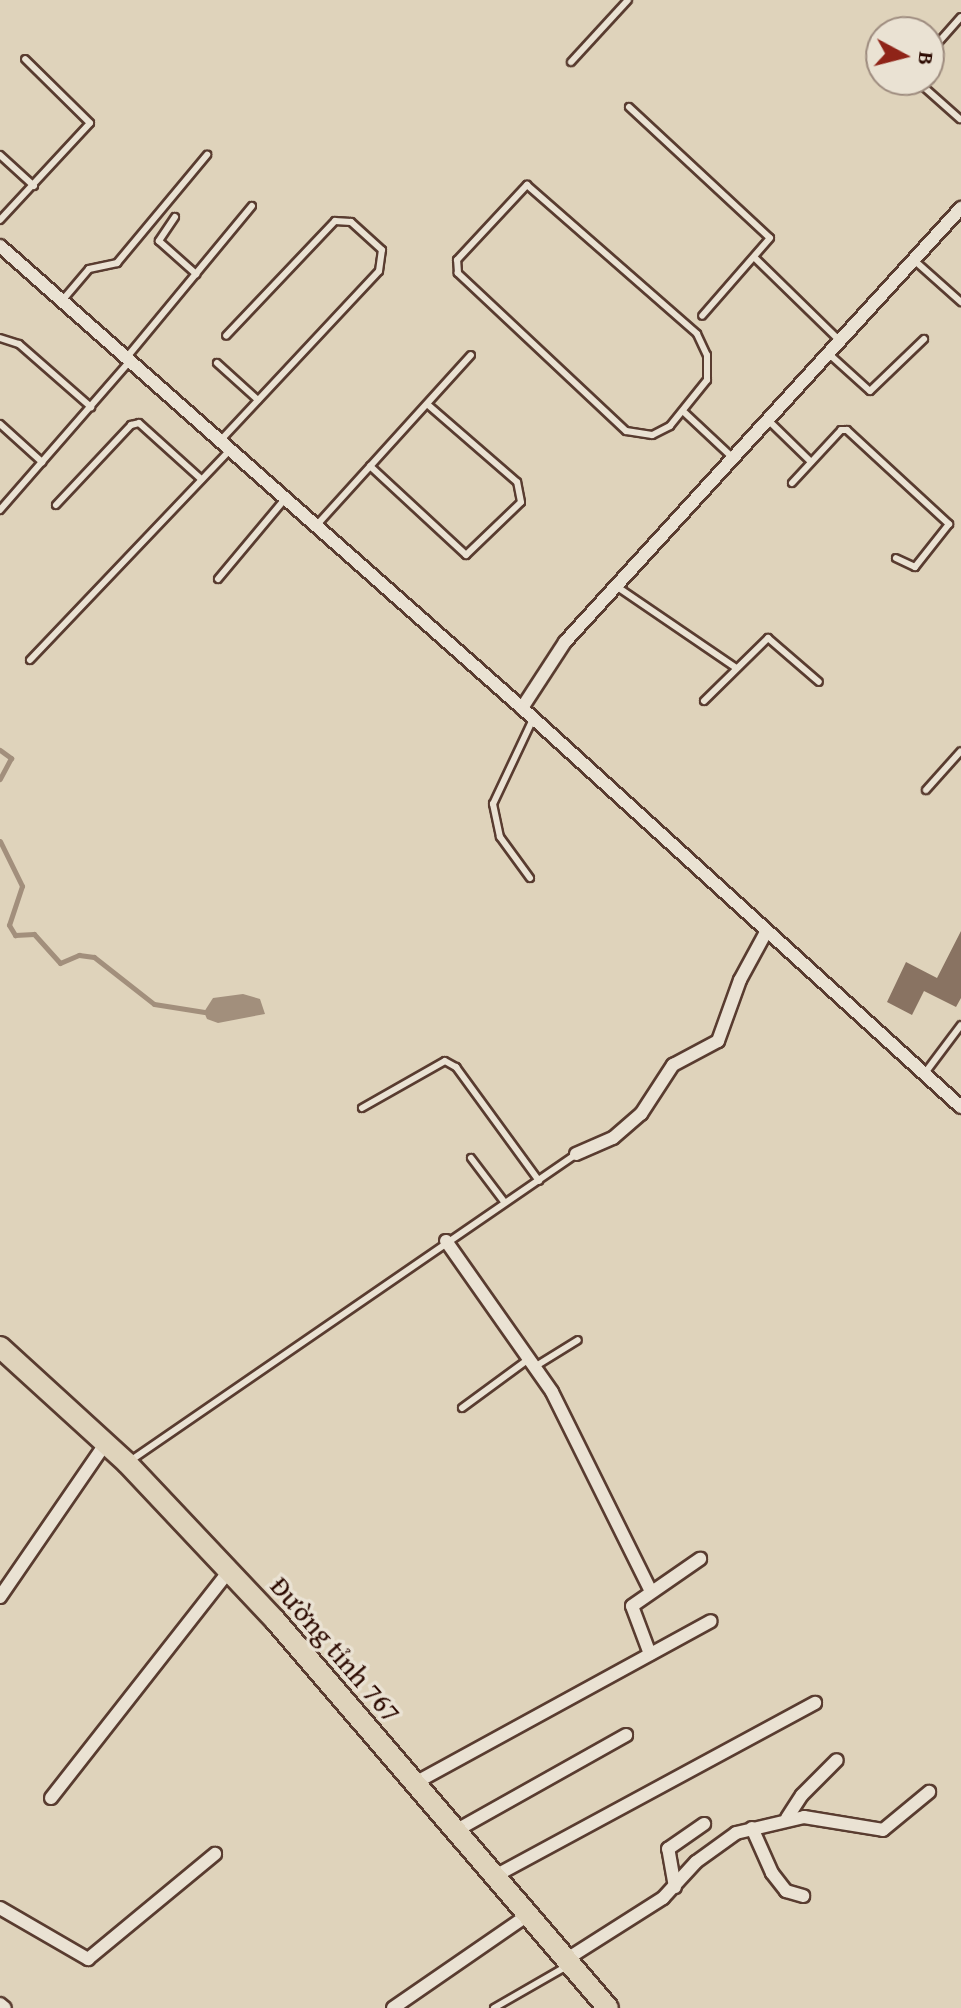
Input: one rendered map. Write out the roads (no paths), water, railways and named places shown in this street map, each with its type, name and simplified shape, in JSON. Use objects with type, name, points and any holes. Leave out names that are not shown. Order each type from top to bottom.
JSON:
[{"type":"main road","name":"Đường tỉnh 767","points":[[0,1347],[127,1463],[229,1571],[457,1830],[608,2008]]},
{"type":"street","points":[[522,708],[565,642],[961,208]]},
{"type":"street","points":[[0,246],[314,528],[522,708],[765,934],[961,1107]]},
{"type":"street","points":[[576,1154],[613,1138],[641,1114],[673,1065],[718,1041],[740,980],[765,934]]},
{"type":"street","points":[[446,1241],[533,1362],[651,1591]]},
{"type":"street","points":[[0,1597],[105,1444]]},
{"type":"street","points":[[650,1654],[632,1612],[651,1591],[700,1559]]},
{"type":"street","points":[[51,1798],[229,1571]]},
{"type":"street","points":[[415,1783],[711,1621]]},
{"type":"street","points":[[495,1876],[815,1703]]},
{"type":"street","points":[[457,1830],[626,1735]]},
{"type":"street","points":[[787,1818],[802,1795],[837,1760]]},
{"type":"street","points":[[569,1962],[675,1887],[717,1844],[752,1828],[787,1818],[823,1818],[883,1830],[929,1792]]},
{"type":"street","points":[[675,1887],[668,1849],[704,1824]]},
{"type":"street","points":[[752,1828],[772,1873],[786,1891],[803,1896]]},
{"type":"street","points":[[0,1908],[88,1959],[215,1854]]},
{"type":"street","points":[[393,2008],[528,1915]]},
{"type":"street","points":[[0,2004],[5,2008]]},
{"type":"lane","points":[[571,62],[628,0]]},
{"type":"lane","points":[[945,35],[961,17]]},
{"type":"lane","points":[[0,220],[90,123],[25,59]]},
{"type":"lane","points":[[934,96],[960,119]]},
{"type":"lane","points":[[629,107],[769,235],[755,258],[702,316]]},
{"type":"lane","points":[[0,155],[34,186]]},
{"type":"lane","points":[[61,302],[89,269],[117,263],[207,155]]},
{"type":"lane","points":[[521,187],[533,187],[697,334],[707,355],[707,380],[685,413],[652,435],[626,431],[458,273],[457,260],[521,187]]},
{"type":"lane","points":[[0,510],[91,407],[252,206]]},
{"type":"lane","points":[[175,217],[159,241],[196,274]]},
{"type":"lane","points":[[30,660],[201,479],[258,400],[379,271],[382,250],[351,222],[335,221],[226,336]]},
{"type":"lane","points":[[755,258],[841,342]]},
{"type":"lane","points":[[915,261],[961,302]]},
{"type":"lane","points":[[0,338],[19,344],[91,407]]},
{"type":"lane","points":[[829,354],[870,391],[924,339]]},
{"type":"lane","points":[[314,528],[471,355]]},
{"type":"lane","points":[[217,363],[258,400]]},
{"type":"lane","points":[[370,466],[466,555],[521,502],[517,482],[427,404]]},
{"type":"lane","points":[[685,413],[732,457]]},
{"type":"lane","points":[[768,420],[811,462]]},
{"type":"lane","points":[[56,505],[131,425],[139,423],[201,479]]},
{"type":"lane","points":[[0,424],[42,462]]},
{"type":"lane","points":[[792,483],[841,430],[847,430],[946,520],[948,530],[915,567],[896,558]]},
{"type":"lane","points":[[218,579],[284,500]]},
{"type":"lane","points":[[616,586],[736,668]]},
{"type":"lane","points":[[704,701],[768,638],[819,682]]},
{"type":"lane","points":[[530,878],[500,837],[493,804],[533,719]]},
{"type":"lane","points":[[926,790],[961,751]]},
{"type":"lane","points":[[923,1074],[960,1029]]},
{"type":"lane","points":[[362,1108],[445,1061],[456,1067],[539,1181]]},
{"type":"lane","points":[[127,1463],[576,1154]]},
{"type":"lane","points":[[471,1158],[505,1203]]},
{"type":"lane","points":[[462,1408],[533,1362],[578,1340]]},
{"type":"lane","points":[[494,2008],[569,1962]]},
{"type":"waterway","points":[[0,750],[11,758],[0,779]]},
{"type":"waterway","points":[[0,841],[22,886],[9,925],[15,935],[34,934],[60,963],[79,955],[94,957],[154,1004],[204,1012]]}]
